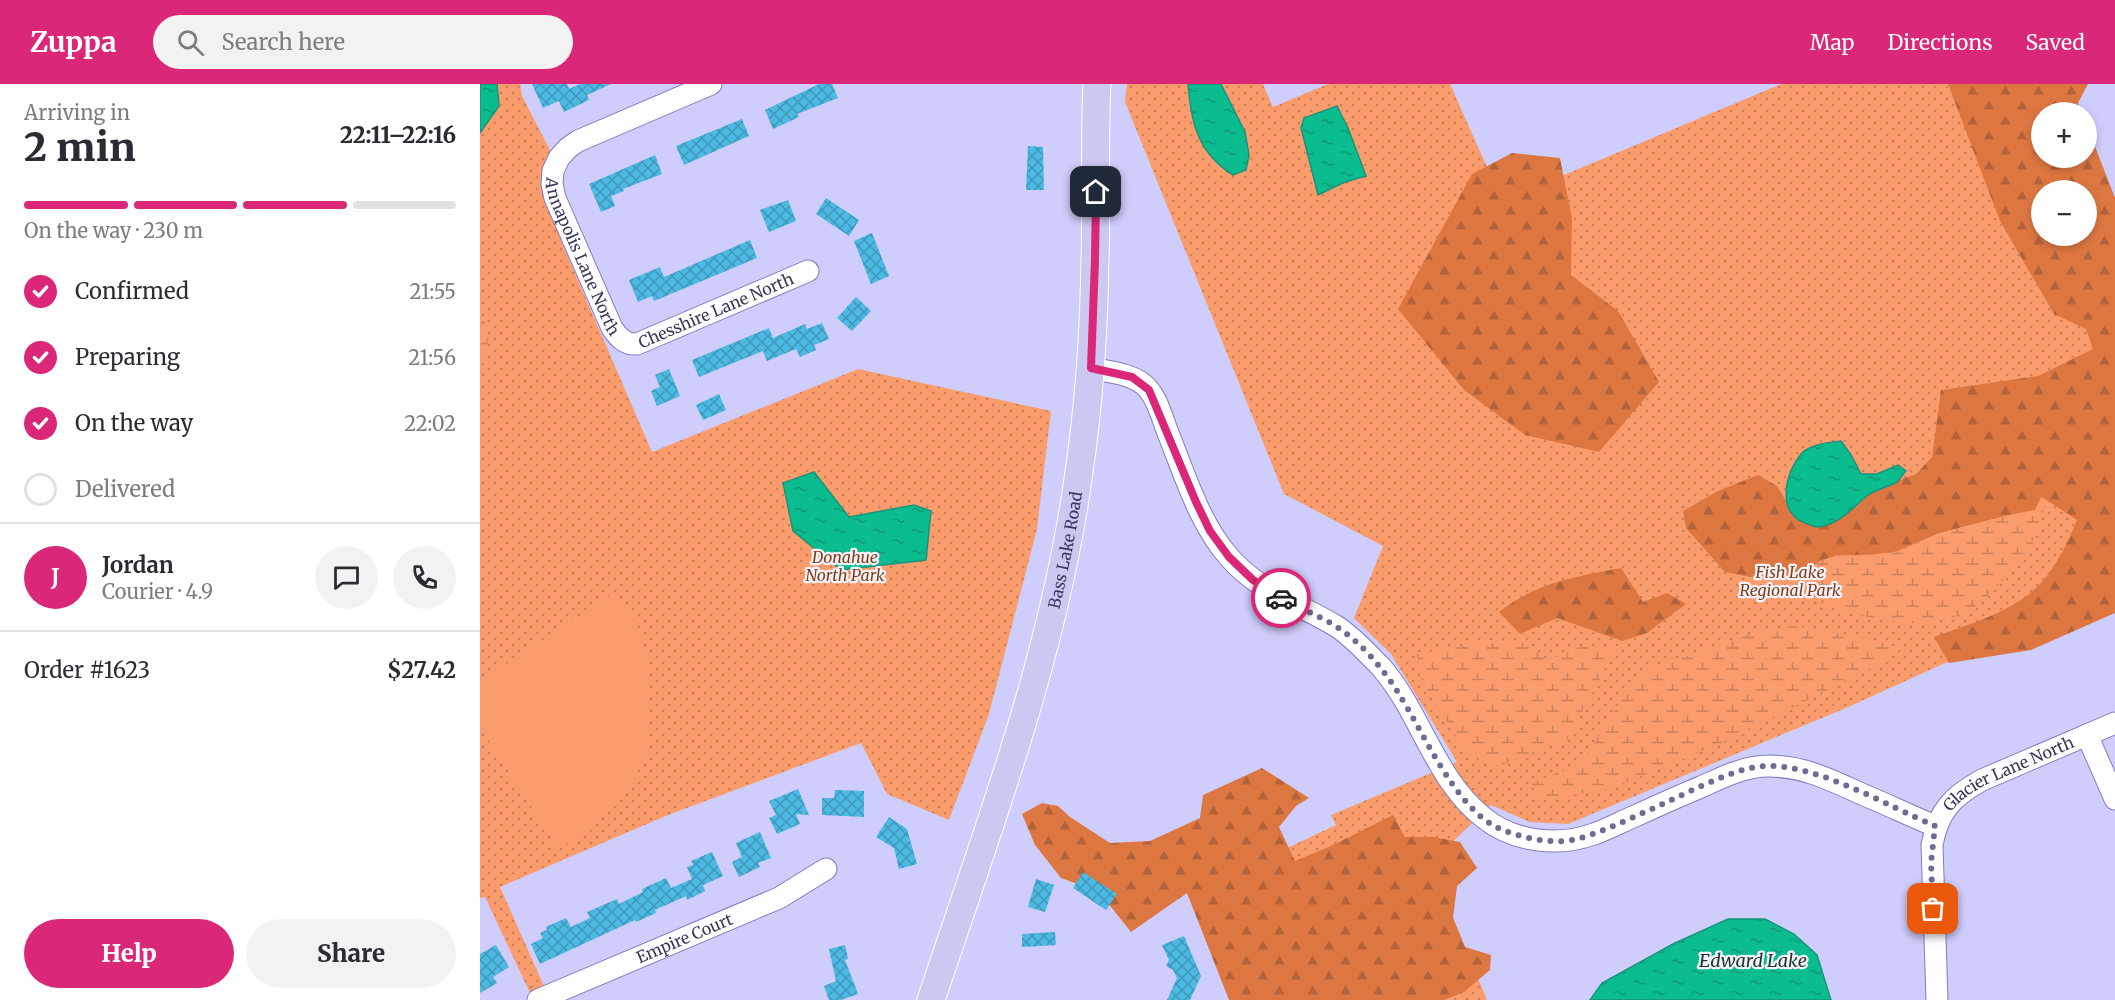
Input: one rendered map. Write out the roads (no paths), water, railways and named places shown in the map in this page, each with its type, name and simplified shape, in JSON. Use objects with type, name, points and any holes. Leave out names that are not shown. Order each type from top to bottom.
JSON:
[{"type":"main road","name":"Bass Lake Road","points":[[931,1000],[1040,663],[1070,531],[1080,468],[1091,368],[1095,260],[1096,84]]},
{"type":"street","name":"Annapolis Lane North","points":[[624,342],[612,328],[555,198],[552,184],[553,171],[559,158],[578,141],[711,84]]},
{"type":"street","name":"Chesshire Lane North","points":[[624,342],[630,345],[637,344],[808,271]]},
{"type":"street","name":"Glacier Lane North","points":[[1091,368],[1132,377],[1149,390],[1196,502],[1210,531],[1229,557],[1253,580],[1338,627],[1362,647],[1401,695],[1449,778],[1464,799],[1486,820],[1502,830],[1537,840],[1570,840],[1594,834],[1725,776],[1749,768],[1770,766],[1794,768],[1822,776],[1935,826],[1948,805],[1962,791],[1982,780],[2115,723]]},
{"type":"street","points":[[2087,735],[2115,799]]},
{"type":"street","points":[[1935,826],[1931,863],[1937,1000]]},
{"type":"street","name":"Empire Court","points":[[538,1000],[779,898],[826,869]]},
{"type":"water","points":[[480,84],[497,84],[499,106],[480,133]]},
{"type":"water","points":[[1188,84],[1221,84],[1245,132],[1249,155],[1246,170],[1233,175],[1221,166],[1204,147],[1194,124]]},
{"type":"water","points":[[1337,106],[1366,176],[1345,182],[1318,195],[1301,128],[1304,118]]},
{"type":"water","points":[[1841,441],[1861,474],[1877,474],[1898,465],[1906,471],[1897,482],[1868,495],[1833,523],[1815,527],[1796,518],[1790,510],[1786,491],[1791,470],[1806,450],[1820,444]]},
{"type":"water","points":[[814,472],[849,517],[914,505],[931,511],[926,560],[841,570],[793,531],[783,483]]},
{"type":"water","name":"Edward Lake","points":[[1728,919],[1765,919],[1794,934],[1817,955],[1831,1000],[1590,1000],[1602,983],[1673,944]]},
{"type":"park label","name":"Donahue North Park","points":[[845,566]]},
{"type":"park label","name":"Fish Lake Regional Park","points":[[1790,581]]}]
